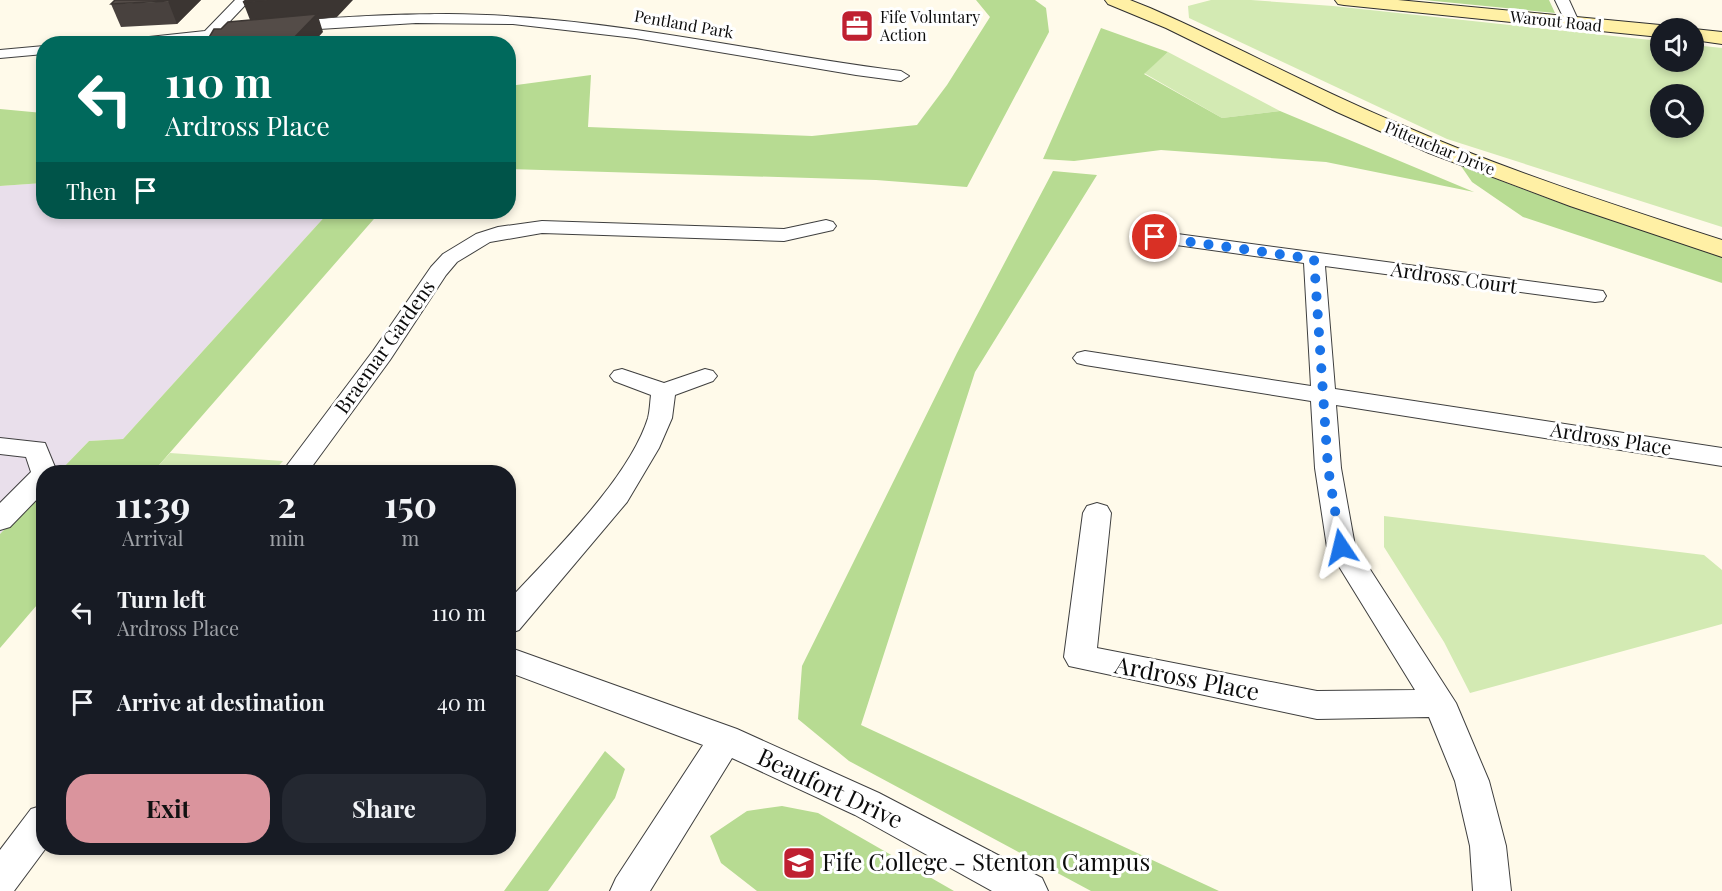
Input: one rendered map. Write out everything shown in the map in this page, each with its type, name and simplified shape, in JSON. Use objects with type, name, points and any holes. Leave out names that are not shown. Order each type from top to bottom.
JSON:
[{"type":"street","points":[[208,35],[243,0]]},
{"type":"street","name":"Pitteuchar Drive","points":[[1114,0],[1166,13],[1332,103],[1440,150],[1511,177],[1722,249]]},
{"type":"street","name":"Warout Road","points":[[1344,0],[1650,31]]},
{"type":"street","points":[[1562,0],[1572,22]]},
{"type":"street","name":"Pentland Park","points":[[276,28],[472,17],[544,22],[901,76]]},
{"type":"street","points":[[198,36],[231,32]]},
{"type":"street","points":[[1704,36],[1722,38]]},
{"type":"street","points":[[0,54],[36,51]]},
{"type":"street","points":[[469,221],[488,236]]},
{"type":"street","name":"Braemar Gardens","points":[[300,465],[382,355],[438,271],[450,258],[488,236],[542,227],[571,227],[787,245],[826,226]]},
{"type":"street","points":[[1155,237],[1314,259],[1321,393],[1328,468],[1341,547],[1440,704],[1472,781],[1488,846],[1492,891]]},
{"type":"street","name":"Ardross Court","points":[[1314,259],[1595,296]]},
{"type":"street","name":"Ardross Place","points":[[1085,358],[1722,457]]},
{"type":"street","points":[[622,376],[664,391],[705,376]]},
{"type":"street","points":[[516,613],[618,495],[646,448],[660,418],[664,391]]},
{"type":"street","points":[[0,446],[36,449],[41,465]]},
{"type":"street","points":[[0,520],[36,482]]},
{"type":"street","name":"Ardross Place","points":[[1097,513],[1080,657],[1317,705],[1440,704]]},
{"type":"street","points":[[516,662],[725,739],[629,891]]},
{"type":"street","name":"Beaufort Drive","points":[[725,739],[867,804],[1029,891]]},
{"type":"street","points":[[0,880],[36,832]]},
{"type":"shaded area","points":[[36,183],[36,219],[323,219],[123,439],[89,441],[66,465],[36,465],[36,496],[0,534],[0,186]]},
{"type":"green space","points":[[976,0],[1035,0],[1046,8],[1049,32],[967,187],[876,180],[516,169],[516,85],[591,75],[588,127],[812,136],[917,125],[947,85],[990,17]]},
{"type":"green space","points":[[1211,0],[1251,0],[1333,6],[1650,40],[1650,72],[1704,72],[1704,46],[1722,48],[1722,227],[1447,139],[1189,18],[1188,6]]},
{"type":"green space","points":[[1424,0],[1549,0],[1555,13]]},
{"type":"green space","points":[[1101,28],[1168,52],[1144,74],[1222,118],[1280,111],[1474,192],[1326,162],[1161,150],[1074,161],[1043,159]]},
{"type":"green space","points":[[1168,52],[1280,111],[1222,118],[1144,73]]},
{"type":"green space","points":[[0,109],[36,112],[36,183],[0,186]]},
{"type":"green space","points":[[1461,166],[1571,207],[1722,256],[1722,283],[1523,217],[1472,182]]},
{"type":"green space","points":[[1053,171],[1097,175],[975,372],[861,725],[1219,891],[1091,891],[849,761],[798,719],[802,666],[957,353]]},
{"type":"green space","points":[[323,219],[374,219],[159,465],[66,465],[89,441],[123,439]]},
{"type":"green space","points":[[170,453],[283,461],[279,465],[159,465]]},
{"type":"green space","points":[[36,496],[36,606],[0,648],[0,534]]},
{"type":"green space","points":[[1384,516],[1704,555],[1722,570],[1722,624],[1470,693],[1444,642],[1384,547]]},
{"type":"green space","points":[[605,751],[625,769],[615,798],[548,891],[504,891]]},
{"type":"green space","name":"Fife College - Stenton Campus","points":[[782,806],[818,813],[954,891],[757,891],[721,863],[710,836],[747,811]]},
{"type":"building","points":[[115,0],[169,0],[111,4]]},
{"type":"building","points":[[317,14],[296,36],[210,36],[214,29],[221,29],[228,22]]},
{"type":"place","name":"Fife Voluntary Action","points":[[857,26]]},
{"type":"place","name":"Fife College - Stenton Campus","points":[[799,863]]},
{"type":"route","points":[[1155,237],[1314,259],[1321,393],[1328,468],[1341,547]]}]
